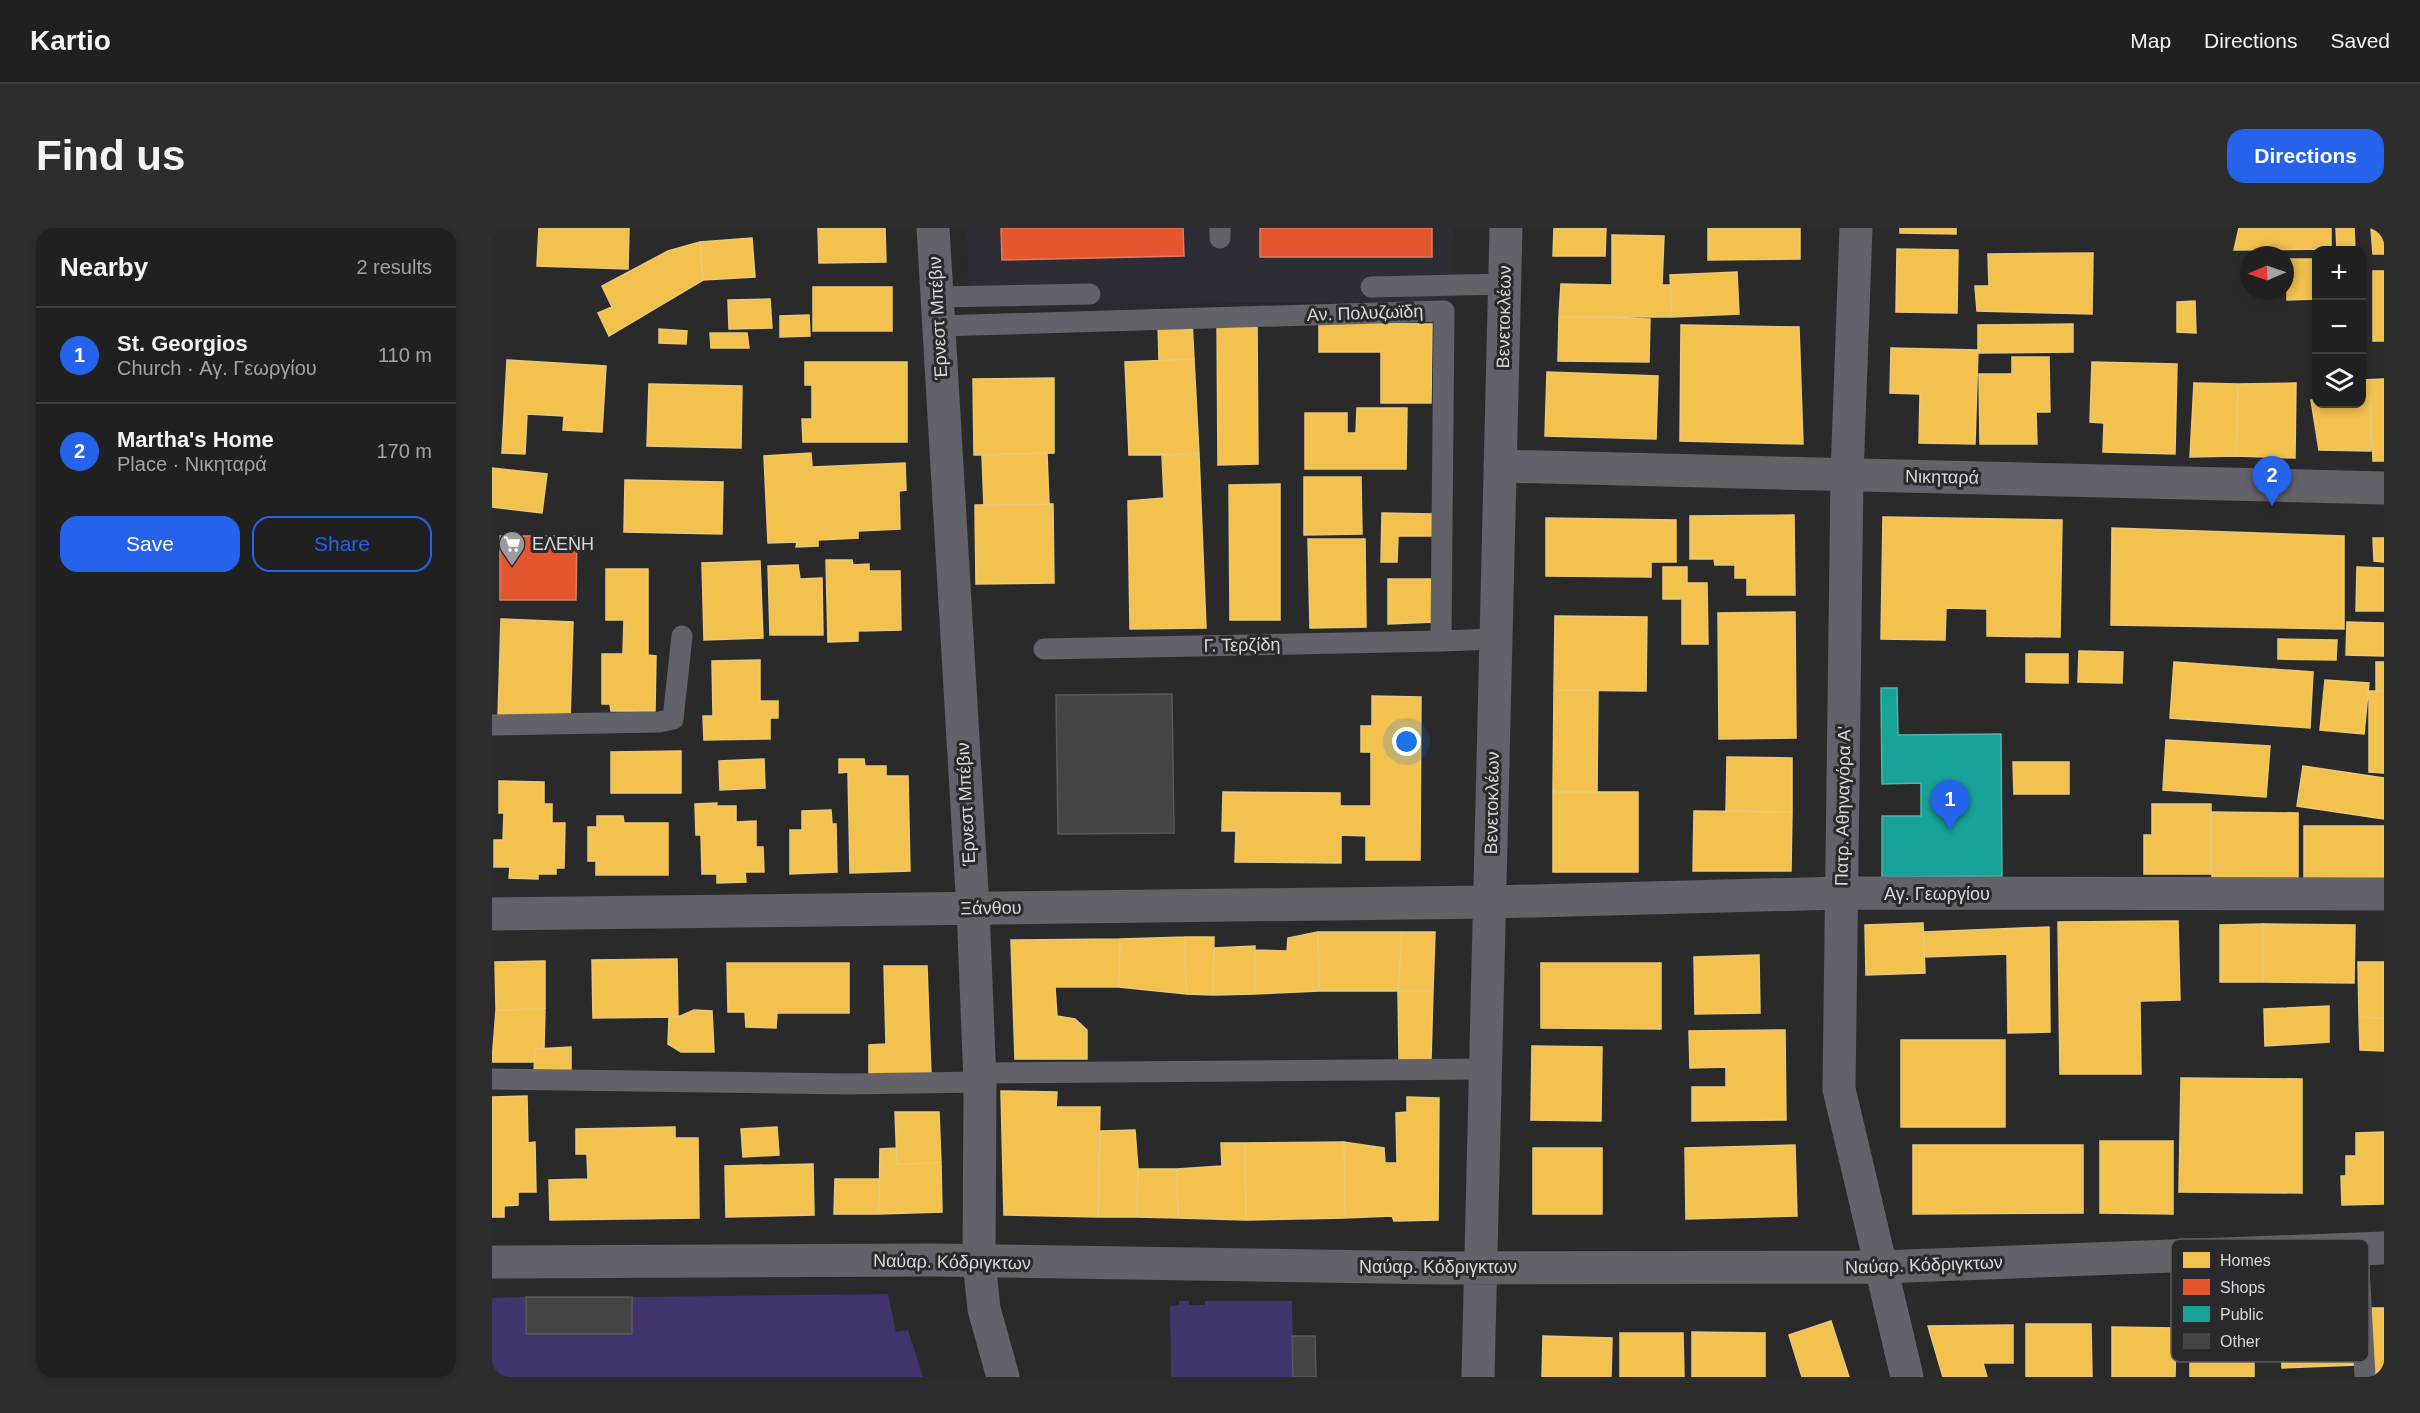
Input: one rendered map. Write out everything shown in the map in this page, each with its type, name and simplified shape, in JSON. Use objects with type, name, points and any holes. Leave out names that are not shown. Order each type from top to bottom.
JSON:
[{"type":"street","name":"Έρνεστ Μπέβιν","points":[[933,228],[973,909],[980,1077],[979,1261],[984,1309],[1003,1377]]},
{"type":"street","name":"Βενετοκλέων","points":[[1478,1377],[1506,228]]},
{"type":"street","name":"Πατρ. Αθηναγόρα Α'","points":[[1856,228],[1847,475],[1839,1089],[1907,1377]]},
{"type":"street","name":"Νικηταρά","points":[[1500,466],[2384,488]]},
{"type":"street","name":"Αγ. Γεωργίου","points":[[1490,902],[1842,893],[2384,894]]},
{"type":"street","name":"Ξάνθου","points":[[492,914],[1490,902]]},
{"type":"street","name":"Ναύαρ. Κόδριγκτων","points":[[492,1262],[979,1261],[1481,1267],[1880,1267],[2171,1256]]},
{"type":"lane","points":[[1371,287],[1505,284]]},
{"type":"lane","points":[[937,311],[1090,294]]},
{"type":"lane","name":"Αν. Πολυζωϊδη","points":[[937,311],[1444,311],[1441,641]]},
{"type":"lane","points":[[492,725],[659,722],[674,719],[682,636]]},
{"type":"lane","points":[[1441,641],[1496,639]]},
{"type":"lane","name":"Γ. Τερζίδη","points":[[1044,648],[1441,641]]},
{"type":"lane","points":[[492,1079],[848,1084],[980,1077],[1486,1069]]},
{"type":"lane","points":[[2369,1292],[2371,1249]]},
{"type":"lane","points":[[2365,1377],[2366,1362]]},
{"type":"shaded area","points":[[967,228],[1453,228],[1452,302],[969,305]]},
{"type":"shaded area","points":[[888,1294],[896,1332],[908,1330],[923,1377],[492,1377],[492,1298],[526,1297],[527,1334],[631,1334],[632,1297]]},
{"type":"shaded area","points":[[1179,1301],[1189,1301],[1189,1305],[1205,1305],[1205,1301],[1292,1301],[1293,1377],[1171,1377],[1170,1306],[1179,1305]]},
{"type":"building: Homes","points":[[539,228],[629,228],[628,269],[537,266]]},
{"type":"building: Homes","points":[[818,228],[885,228],[886,262],[819,263]]},
{"type":"building: Homes","points":[[1554,228],[1606,228],[1605,256],[1553,256]]},
{"type":"building: Homes","points":[[1708,228],[1800,228],[1800,259],[1708,260]]},
{"type":"building: Homes","points":[[1900,228],[1956,228],[1956,234],[1900,233]]},
{"type":"building: Homes","points":[[2239,228],[2331,228],[2331,246],[2294,249],[2294,246],[2240,246],[2240,250],[2234,250]]},
{"type":"building: Homes","points":[[2336,228],[2354,228],[2355,246],[2337,246]]},
{"type":"building: Homes","points":[[2371,228],[2384,228],[2384,254],[2373,254]]},
{"type":"building: Homes","points":[[1612,235],[1664,236],[1662,285],[1670,285],[1672,317],[1559,317],[1561,284],[1612,285]]},
{"type":"building: Homes","points":[[752,238],[755,277],[703,280],[700,242]]},
{"type":"building: Homes","points":[[700,242],[703,280],[609,336],[598,313],[612,307],[602,286],[668,251]]},
{"type":"building: Homes","points":[[1897,249],[1958,250],[1957,313],[1896,312]]},
{"type":"building: Homes","points":[[2093,253],[2092,314],[1977,311],[1975,286],[1989,286],[1988,254]]},
{"type":"building: Homes","points":[[2294,259],[2312,259],[2312,299],[2294,300]]},
{"type":"building: Homes","points":[[2373,271],[2384,271],[2384,341],[2373,341]]},
{"type":"building: Homes","points":[[1737,272],[1739,314],[1672,317],[1670,275]]},
{"type":"building: Homes","points":[[813,287],[892,287],[892,331],[813,331]]},
{"type":"building: Homes","points":[[770,299],[772,328],[729,329],[728,300]]},
{"type":"building: Homes","points":[[2195,301],[2196,333],[2177,332],[2177,302]]},
{"type":"building: Homes","points":[[809,315],[810,336],[780,337],[780,316]]},
{"type":"building: Homes","points":[[1559,317],[1650,319],[1649,362],[1558,361]]},
{"type":"building: Homes","points":[[1217,320],[1257,320],[1258,464],[1218,465]]},
{"type":"building: Homes","points":[[1192,321],[1194,359],[1159,361],[1158,322]]},
{"type":"building: Homes","points":[[1319,323],[1432,324],[1431,403],[1381,403],[1381,352],[1319,352]]},
{"type":"building: Homes","points":[[2073,324],[2073,352],[1978,353],[1978,325]]},
{"type":"building: Homes","points":[[1681,325],[1799,327],[1803,444],[1680,441]]},
{"type":"building: Homes","points":[[659,329],[687,331],[686,344],[659,343]]},
{"type":"building: Homes","points":[[710,333],[747,333],[749,348],[711,348]]},
{"type":"building: Homes","points":[[1891,348],[1978,350],[1975,444],[1919,443],[1920,394],[1890,393]]},
{"type":"building: Homes","points":[[2012,357],[2049,357],[2050,412],[2036,412],[2037,444],[1980,444],[1979,374],[2012,374]]},
{"type":"building: Homes","points":[[1194,359],[1199,454],[1129,455],[1125,362]]},
{"type":"building: Homes","points":[[507,360],[606,366],[602,432],[563,430],[564,416],[527,414],[525,454],[502,453]]},
{"type":"building: Homes","points":[[805,362],[907,362],[907,442],[803,442],[802,419],[812,419],[812,385],[805,385]]},
{"type":"building: Homes","points":[[2092,362],[2177,364],[2175,454],[2103,452],[2104,423],[2090,422]]},
{"type":"building: Homes","points":[[1547,372],[1658,376],[1656,439],[1545,436]]},
{"type":"building: Homes","points":[[1054,378],[1054,453],[974,455],[973,379]]},
{"type":"building: Homes","points":[[2384,379],[2384,461],[2373,461],[2371,398],[2366,398],[2366,380]]},
{"type":"building: Homes","points":[[2194,383],[2238,384],[2236,456],[2190,457]]},
{"type":"building: Homes","points":[[2296,383],[2295,458],[2236,456],[2238,384]]},
{"type":"building: Homes","points":[[649,384],[742,386],[741,448],[647,446]]},
{"type":"building: Homes","points":[[2366,398],[2371,398],[2371,451],[2319,450],[2312,408],[2366,408]]},
{"type":"building: Homes","points":[[1357,408],[1407,408],[1406,469],[1305,469],[1305,413],[1347,413],[1347,433],[1356,433]]},
{"type":"building: Homes","points":[[811,453],[812,467],[905,463],[906,490],[899,491],[900,529],[858,531],[858,538],[818,540],[818,546],[796,547],[797,542],[768,543],[764,456]]},
{"type":"building: Homes","points":[[1047,453],[1049,504],[984,506],[982,455]]},
{"type":"building: Homes","points":[[1199,454],[1206,628],[1130,629],[1128,501],[1164,498],[1162,455]]},
{"type":"building: Homes","points":[[492,468],[547,474],[542,513],[492,507]]},
{"type":"building: Homes","points":[[1304,477],[1361,477],[1362,534],[1304,535]]},
{"type":"building: Homes","points":[[625,480],[723,482],[722,534],[624,532]]},
{"type":"building: Homes","points":[[1280,484],[1280,620],[1230,620],[1229,485]]},
{"type":"building: Homes","points":[[1053,504],[1054,583],[976,584],[975,505]]},
{"type":"building: Homes","points":[[1382,513],[1433,514],[1433,536],[1398,536],[1397,562],[1381,562]]},
{"type":"building: Homes","points":[[1794,515],[1795,595],[1747,595],[1747,578],[1735,578],[1735,565],[1715,565],[1714,559],[1690,559],[1690,516]]},
{"type":"building: Homes","points":[[1883,517],[2062,520],[2060,637],[1987,636],[1987,609],[1946,608],[1945,640],[1881,639]]},
{"type":"building: Homes","points":[[1546,518],[1676,520],[1676,562],[1651,562],[1651,577],[1546,576]]},
{"type":"building: Homes","points":[[2112,528],[2344,536],[2344,629],[2111,625]]},
{"type":"building: Homes","points":[[2373,538],[2384,538],[2384,562],[2374,561]]},
{"type":"building: Homes","points":[[1308,539],[1365,539],[1366,627],[1310,628]]},
{"type":"building: Homes","points":[[826,560],[852,560],[853,565],[869,564],[869,571],[900,571],[901,630],[858,631],[858,641],[828,642]]},
{"type":"building: Homes","points":[[760,561],[763,638],[704,640],[702,563]]},
{"type":"building: Homes","points":[[798,565],[800,579],[822,578],[823,635],[770,635],[768,566]]},
{"type":"building: Homes","points":[[1663,567],[1687,567],[1687,583],[1707,583],[1708,644],[1682,644],[1682,599],[1663,599]]},
{"type":"building: Homes","points":[[2357,567],[2384,568],[2384,611],[2356,611]]},
{"type":"building: Homes","points":[[606,569],[648,569],[648,655],[656,656],[655,711],[611,711],[610,704],[602,704],[602,654],[623,654],[624,620],[606,620]]},
{"type":"building: Homes","points":[[1388,579],[1434,579],[1434,622],[1388,624]]},
{"type":"building: Homes","points":[[1795,612],[1796,738],[1719,739],[1718,613]]},
{"type":"building: Homes","points":[[1555,616],[1647,617],[1646,691],[1554,690]]},
{"type":"building: Homes","points":[[501,619],[573,622],[570,720],[498,717]]},
{"type":"building: Homes","points":[[2347,622],[2384,623],[2384,656],[2346,655]]},
{"type":"building: Homes","points":[[2278,639],[2337,640],[2336,660],[2278,659]]},
{"type":"building: Homes","points":[[2079,651],[2123,652],[2122,683],[2078,682]]},
{"type":"building: Homes","points":[[2026,654],[2068,654],[2068,683],[2026,682]]},
{"type":"building: Homes","points":[[760,660],[760,701],[778,701],[778,718],[770,718],[770,739],[704,740],[703,716],[713,716],[712,661]]},
{"type":"building: Homes","points":[[2174,662],[2313,672],[2310,728],[2170,718]]},
{"type":"building: Homes","points":[[2376,662],[2384,662],[2384,690],[2376,690]]},
{"type":"building: Homes","points":[[2325,680],[2369,683],[2364,734],[2320,730]]},
{"type":"building: Homes","points":[[1554,690],[1598,690],[1597,792],[1553,792]]},
{"type":"building: Homes","points":[[2369,691],[2384,691],[2384,773],[2369,772]]},
{"type":"building: Homes","points":[[1372,696],[1421,697],[1420,860],[1366,860],[1366,836],[1341,835],[1341,863],[1235,862],[1236,831],[1222,831],[1223,792],[1340,793],[1340,806],[1371,806],[1371,752],[1361,752],[1361,726],[1372,726]]},
{"type":"building: Homes","points":[[2166,740],[2270,746],[2266,797],[2163,790]]},
{"type":"building: Homes","points":[[681,751],[681,793],[611,793],[611,752]]},
{"type":"building: Homes","points":[[1727,757],[1792,758],[1792,812],[1726,811]]},
{"type":"building: Homes","points":[[764,759],[765,788],[720,790],[719,761]]},
{"type":"building: Homes","points":[[839,759],[864,759],[865,766],[886,766],[886,776],[908,776],[910,871],[850,873],[848,772],[839,773]]},
{"type":"building: Homes","points":[[2013,762],[2069,762],[2069,794],[2014,794]]},
{"type":"building: Homes","points":[[2303,766],[2384,778],[2384,819],[2297,806]]},
{"type":"building: Homes","points":[[499,781],[544,782],[544,804],[552,804],[552,823],[565,823],[564,868],[556,868],[556,874],[538,874],[538,879],[509,878],[510,867],[494,867],[494,840],[503,840],[504,813],[499,813]]},
{"type":"building: Homes","points":[[1553,792],[1638,792],[1638,872],[1553,872]]},
{"type":"building: Homes","points":[[717,803],[716,806],[736,806],[736,822],[756,821],[756,847],[763,847],[764,872],[745,872],[746,882],[717,883],[717,874],[702,874],[701,835],[696,835],[695,804]]},
{"type":"building: Homes","points":[[2152,804],[2211,804],[2211,874],[2144,874],[2144,835],[2152,835]]},
{"type":"building: Homes","points":[[831,810],[832,824],[836,824],[837,872],[790,874],[790,830],[802,830],[802,811]]},
{"type":"building: Homes","points":[[1694,811],[1792,812],[1791,871],[1693,871]]},
{"type":"building: Homes","points":[[2212,812],[2298,813],[2298,882],[2212,881]]},
{"type":"building: Homes","points":[[597,816],[623,816],[624,823],[668,823],[668,875],[596,875],[596,861],[588,861],[588,827],[597,827]]},
{"type":"building: Homes","points":[[2304,826],[2384,826],[2384,882],[2304,882]]},
{"type":"building: Homes","points":[[2178,921],[2180,1000],[2140,1001],[2141,1074],[2060,1074],[2058,922]]},
{"type":"building: Homes","points":[[1923,923],[1925,973],[1866,975],[1865,925]]},
{"type":"building: Homes","points":[[2263,924],[2263,982],[2220,982],[2220,925]]},
{"type":"building: Homes","points":[[2263,924],[2355,925],[2354,983],[2263,982]]},
{"type":"building: Homes","points":[[2049,927],[2050,1032],[2008,1033],[2007,954],[1924,957],[1924,932]]},
{"type":"building: Homes","points":[[1318,932],[1319,991],[1255,994],[1255,950],[1287,951],[1288,938]]},
{"type":"building: Homes","points":[[1318,932],[1402,932],[1398,991],[1319,991]]},
{"type":"building: Homes","points":[[1402,932],[1435,932],[1433,991],[1398,991]]},
{"type":"building: Homes","points":[[1185,937],[1186,994],[1119,987],[1120,939]]},
{"type":"building: Homes","points":[[1185,937],[1214,937],[1213,995],[1186,994]]},
{"type":"building: Homes","points":[[1120,939],[1119,987],[1055,987],[1057,1016],[1075,1019],[1087,1030],[1087,1059],[1015,1059],[1011,940]]},
{"type":"building: Homes","points":[[1255,946],[1255,994],[1213,995],[1214,948]]},
{"type":"building: Homes","points":[[1759,955],[1760,1013],[1695,1014],[1694,957]]},
{"type":"building: Homes","points":[[677,959],[678,1017],[593,1018],[592,960]]},
{"type":"building: Homes","points":[[545,961],[545,1009],[496,1010],[495,962]]},
{"type":"building: Homes","points":[[2358,962],[2384,962],[2384,1018],[2359,1017]]},
{"type":"building: Homes","points":[[727,963],[849,963],[849,1013],[777,1013],[776,1028],[746,1027],[745,1012],[728,1012]]},
{"type":"building: Homes","points":[[1541,963],[1661,963],[1661,1029],[1541,1028]]},
{"type":"building: Homes","points":[[884,966],[927,966],[931,1075],[869,1076],[869,1045],[886,1044]]},
{"type":"building: Homes","points":[[1398,991],[1433,991],[1431,1060],[1399,1059]]},
{"type":"building: Homes","points":[[2329,1006],[2329,1042],[2265,1046],[2264,1009]]},
{"type":"building: Homes","points":[[545,1009],[544,1048],[535,1049],[534,1062],[492,1062],[496,1010]]},
{"type":"building: Homes","points":[[694,1010],[712,1011],[714,1052],[681,1052],[668,1044],[669,1017],[678,1017]]},
{"type":"building: Homes","points":[[2359,1017],[2384,1018],[2384,1051],[2360,1050]]},
{"type":"building: Homes","points":[[1785,1030],[1786,1120],[1692,1121],[1692,1087],[1726,1087],[1726,1067],[1690,1068],[1689,1031]]},
{"type":"building: Homes","points":[[1901,1040],[2005,1040],[2005,1127],[1901,1127]]},
{"type":"building: Homes","points":[[1532,1046],[1602,1047],[1601,1121],[1531,1120]]},
{"type":"building: Homes","points":[[571,1047],[571,1074],[534,1073],[535,1049]]},
{"type":"building: Homes","points":[[2181,1078],[2302,1079],[2302,1193],[2179,1192]]},
{"type":"building: Homes","points":[[1001,1091],[1057,1092],[1056,1107],[1100,1107],[1098,1217],[1004,1215]]},
{"type":"building: Homes","points":[[527,1096],[528,1143],[535,1142],[536,1192],[518,1192],[518,1205],[504,1206],[504,1217],[492,1217],[492,1097]]},
{"type":"building: Homes","points":[[1407,1097],[1439,1098],[1438,1220],[1394,1221],[1392,1216],[1345,1218],[1344,1142],[1384,1148],[1385,1163],[1397,1163],[1396,1113],[1407,1112]]},
{"type":"building: Homes","points":[[895,1112],[939,1112],[941,1163],[897,1164]]},
{"type":"building: Homes","points":[[675,1127],[675,1138],[698,1138],[699,1218],[550,1220],[549,1180],[588,1179],[587,1154],[576,1154],[576,1129]]},
{"type":"building: Homes","points":[[777,1127],[779,1155],[743,1157],[741,1129]]},
{"type":"building: Homes","points":[[1135,1130],[1138,1169],[1137,1217],[1098,1217],[1101,1131]]},
{"type":"building: Homes","points":[[2384,1132],[2384,1204],[2342,1205],[2341,1176],[2346,1176],[2346,1156],[2356,1156],[2356,1133]]},
{"type":"building: Homes","points":[[2100,1141],[2173,1141],[2173,1214],[2100,1213]]},
{"type":"building: Homes","points":[[1344,1142],[1345,1218],[1246,1220],[1245,1143]]},
{"type":"building: Homes","points":[[1221,1143],[1245,1143],[1246,1220],[1178,1218],[1177,1169],[1222,1166]]},
{"type":"building: Homes","points":[[1795,1145],[1797,1216],[1686,1219],[1685,1148]]},
{"type":"building: Homes","points":[[1913,1145],[2083,1145],[2083,1213],[1913,1214]]},
{"type":"building: Homes","points":[[896,1148],[897,1164],[941,1163],[942,1212],[879,1214],[880,1149]]},
{"type":"building: Homes","points":[[1533,1148],[1602,1148],[1602,1214],[1533,1214]]},
{"type":"building: Homes","points":[[813,1164],[814,1215],[726,1217],[725,1166]]},
{"type":"building: Homes","points":[[1138,1169],[1177,1169],[1178,1218],[1137,1217]]},
{"type":"building: Homes","points":[[835,1179],[879,1179],[879,1214],[834,1214]]},
{"type":"building: Homes","points":[[2372,1308],[2384,1308],[2384,1377],[2374,1377]]},
{"type":"building: Homes","points":[[1831,1321],[1849,1377],[1802,1377],[1789,1335]]},
{"type":"building: Homes","points":[[2026,1324],[2091,1324],[2092,1377],[2026,1377]]},
{"type":"building: Homes","points":[[2013,1325],[2013,1363],[1983,1363],[1987,1377],[1943,1377],[1928,1326]]},
{"type":"building: Homes","points":[[2112,1327],[2171,1328],[2171,1362],[2175,1362],[2175,1377],[2112,1377]]},
{"type":"building: Homes","points":[[1692,1332],[1765,1333],[1765,1377],[1692,1377]]},
{"type":"building: Homes","points":[[1620,1333],[1683,1333],[1684,1377],[1620,1377]]},
{"type":"building: Homes","points":[[1543,1336],[1612,1338],[1611,1377],[1542,1377]]},
{"type":"building: Homes","points":[[2190,1362],[2254,1362],[2254,1377],[2190,1377]]},
{"type":"building: Homes","points":[[2282,1362],[2356,1362],[2356,1365],[2282,1368]]},
{"type":"building: Shops","points":[[1001,228],[1183,228],[1184,256],[1002,260]]},
{"type":"building: Shops","points":[[1260,228],[1432,228],[1432,257],[1260,257]]},
{"type":"building: Shops","points":[[500,536],[577,536],[576,600],[500,600]]},
{"type":"building: Public","points":[[1881,688],[1897,688],[1898,735],[2001,734],[2002,876],[1882,877],[1882,816],[1921,816],[1921,783],[1882,784]]},
{"type":"building: Other","points":[[1172,694],[1174,833],[1058,834],[1056,695]]},
{"type":"building: Other","points":[[526,1297],[632,1297],[632,1334],[526,1334]]},
{"type":"building: Other","points":[[1292,1336],[1315,1336],[1316,1377],[1293,1377]]},
{"type":"place","name":"Martha's Home","points":[[2272,506]]},
{"type":"place","name":"ΕΛΕΝΗ","points":[[512,567]]},
{"type":"place","name":"St. Georgios","points":[[1950,830]]}]
